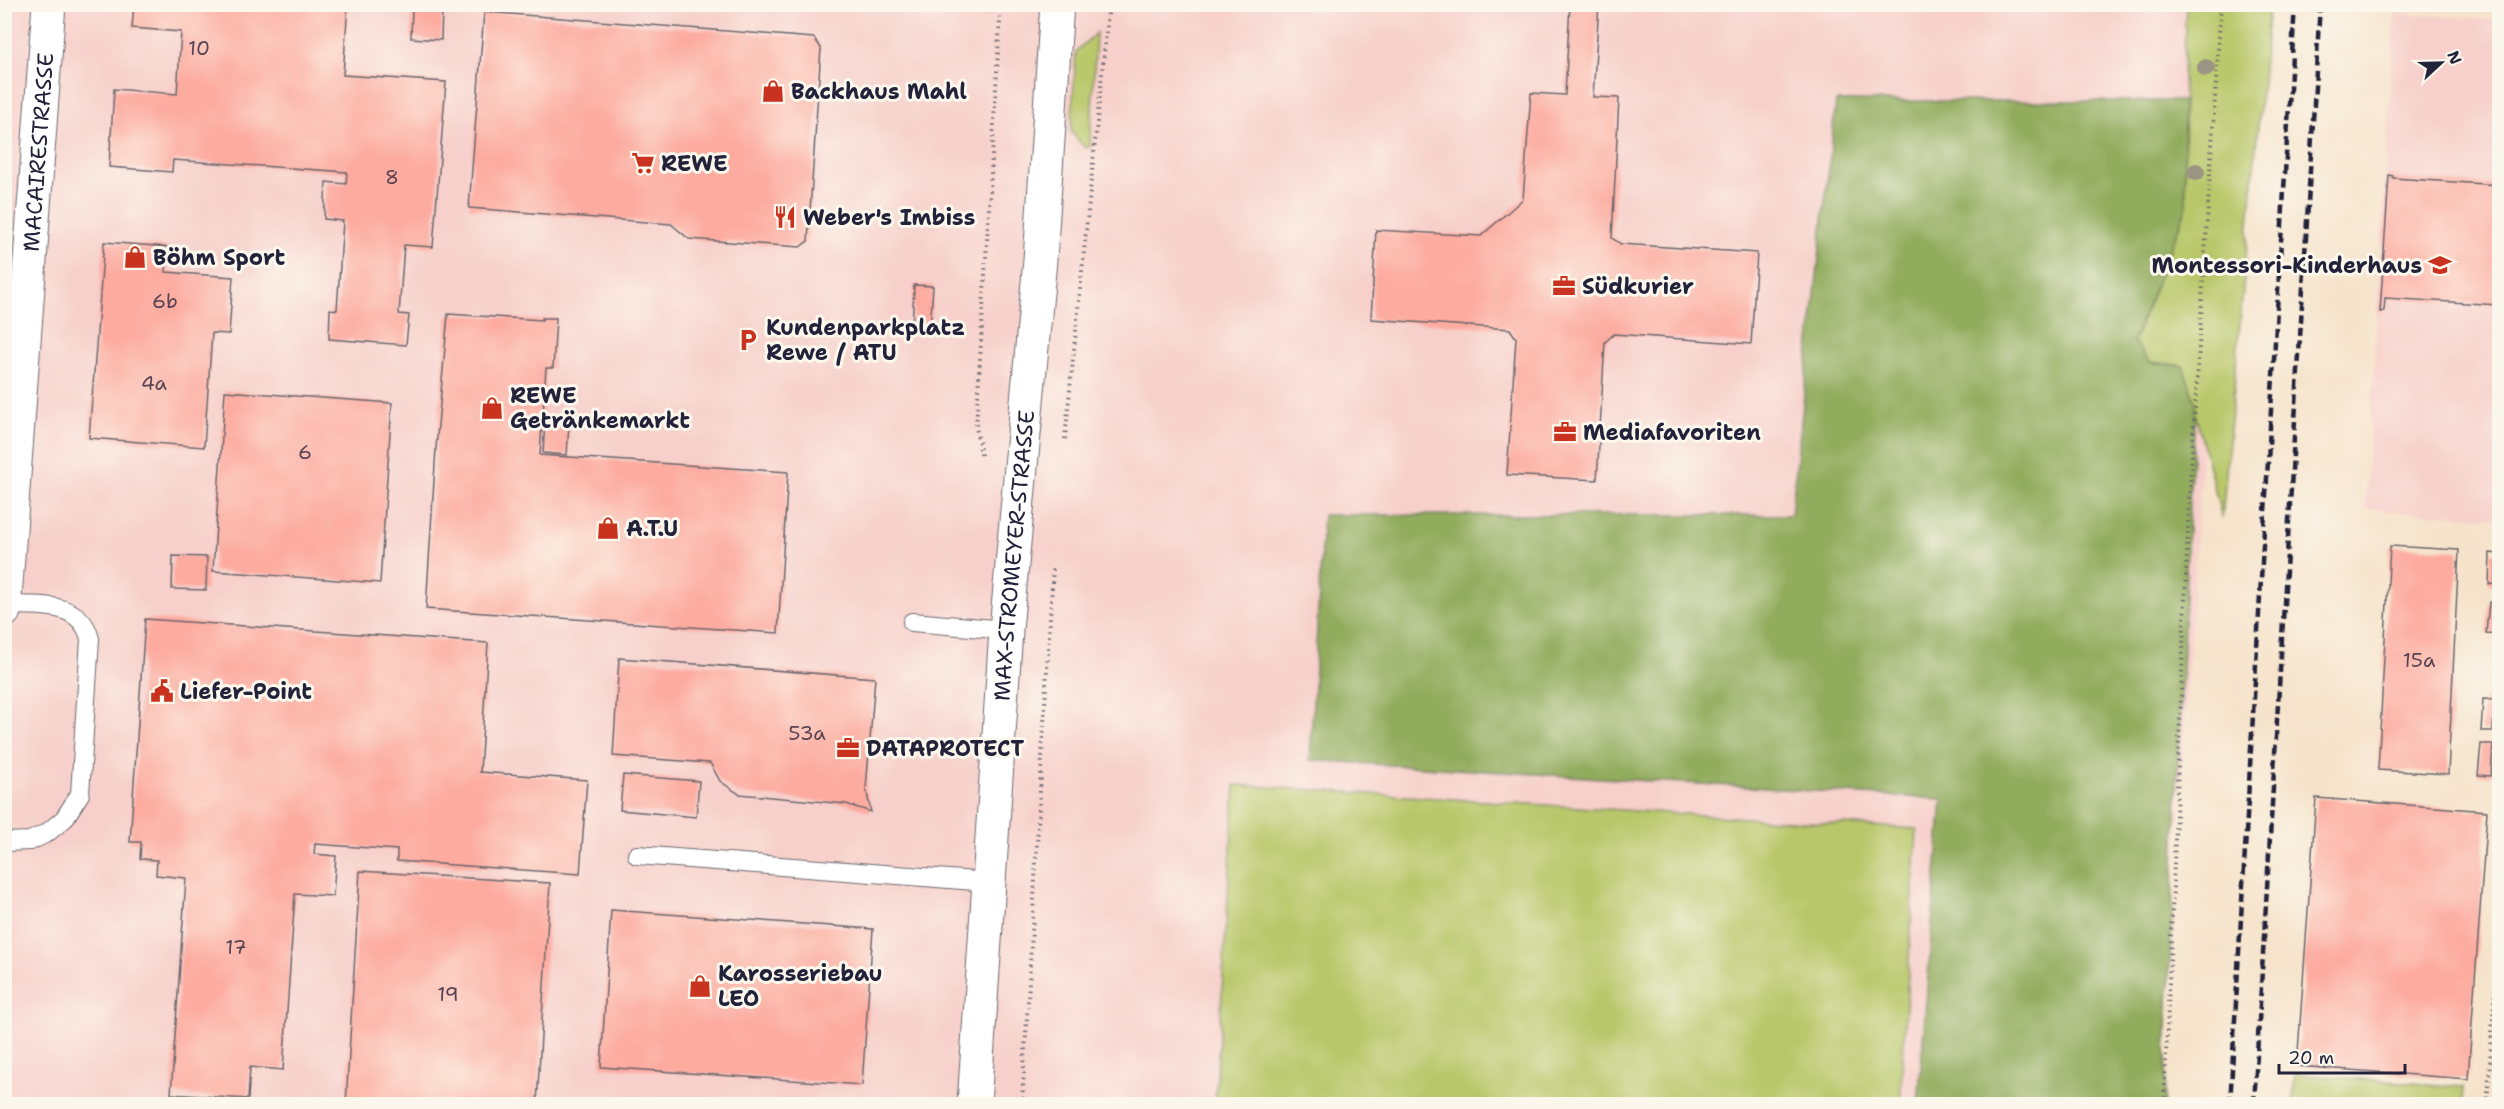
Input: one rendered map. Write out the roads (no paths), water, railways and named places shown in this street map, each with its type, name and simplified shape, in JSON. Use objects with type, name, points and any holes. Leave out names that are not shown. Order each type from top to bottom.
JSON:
[{"type":"street","name":"MAX-STROMEYER-STRASSE","points":[[974,1104],[1006,630],[1041,260],[1057,4]]},
{"type":"street","name":"MACAIRESTRASSE","points":[[4,611],[45,9]]},
{"type":"lane","points":[[4,842],[30,841],[47,833],[64,819],[80,794],[90,639],[88,630],[81,619],[69,611],[57,607],[5,605]]},
{"type":"lane","points":[[912,622],[1006,630]]},
{"type":"lane","points":[[637,855],[988,882]]},
{"type":"railway","points":[[2230,1104],[2295,4]]},
{"type":"railway","points":[[2254,1104],[2320,4]]},
{"type":"place","name":"Backhaus Mahl","points":[[773,91]]},
{"type":"place","name":"REWE","points":[[643,163]]},
{"type":"place","name":"Weber's Imbiss","points":[[785,217]]},
{"type":"place","name":"Böhm Sport","points":[[135,257]]},
{"type":"place","name":"Montessori-Kinderhaus","points":[[2440,265]]},
{"type":"place","name":"Südkurier","points":[[1564,286]]},
{"type":"place","name":"Kundenparkplatz Rewe / ATU","points":[[748,340]]},
{"type":"place","name":"REWE Getränkemarkt","points":[[492,408]]},
{"type":"place","name":"Mediafavoriten","points":[[1565,432]]},
{"type":"place","name":"A.T.U","points":[[608,528]]},
{"type":"place","name":"Liefer-Point","points":[[162,691]]},
{"type":"place","name":"DATAPROTECT","points":[[848,748]]},
{"type":"place","name":"Karosseriebau LEO","points":[[700,986]]}]
